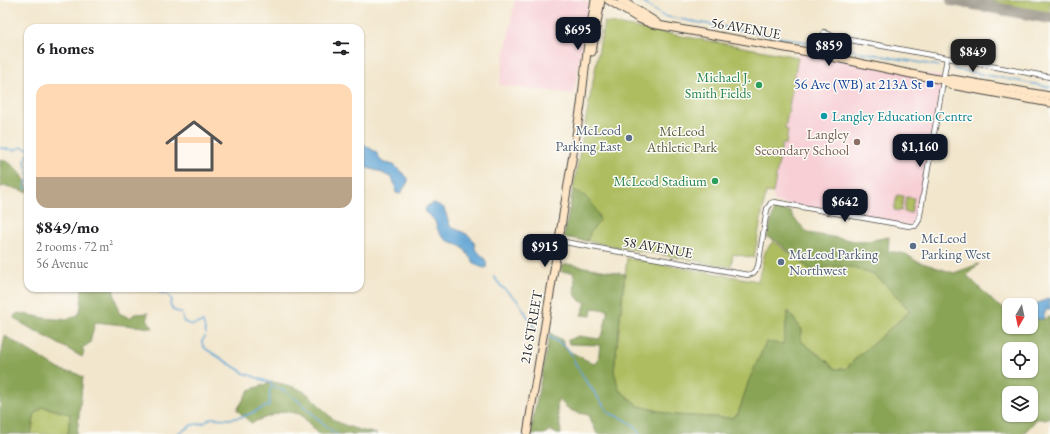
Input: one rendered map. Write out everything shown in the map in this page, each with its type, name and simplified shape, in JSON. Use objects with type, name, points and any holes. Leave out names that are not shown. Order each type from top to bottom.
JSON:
[{"type":"main road","name":"216 STREET","points":[[526,434],[581,105],[595,0]]},
{"type":"main road","name":"216 STREET","points":[[581,105],[601,0]]},
{"type":"main road","name":"56 AVENUE","points":[[608,0],[639,19],[652,24],[808,52],[943,80],[951,85],[1050,103]]},
{"type":"main road","name":"56 AVENUE","points":[[621,0],[662,26]]},
{"type":"main road","points":[[597,22],[601,11],[606,6],[622,8]]},
{"type":"main road","name":"56 AVENUE","points":[[943,80],[952,78],[1050,96]]},
{"type":"street","points":[[824,32],[834,37],[1050,77]]},
{"type":"street","points":[[943,80],[947,58]]},
{"type":"street","name":"58 AVENUE","points":[[559,241],[748,275],[753,273],[758,267],[768,206],[774,202],[915,226],[919,220],[943,80]]},
{"type":"shaded area","points":[[515,0],[583,0],[589,4],[574,94],[499,85]]},
{"type":"shaded area","name":"Langley Secondary School","points":[[799,51],[943,77],[915,226],[774,202],[773,193]]},
{"type":"green space","points":[[965,0],[1050,0],[1050,16]]},
{"type":"green space","name":"McLeod Athletic Park","points":[[604,22],[798,57],[785,129],[788,130],[786,144],[782,144],[773,193],[766,192],[754,258],[733,254],[730,267],[564,237]]},
{"type":"green space","points":[[0,159],[10,163],[23,176],[24,191],[6,186],[0,187]]},
{"type":"green space","points":[[573,190],[582,194],[594,206],[599,216],[600,221],[591,231],[587,241],[564,237]]},
{"type":"green space","points":[[897,195],[904,196],[901,211],[894,210]]},
{"type":"green space","points":[[906,197],[914,198],[911,213],[904,212]]},
{"type":"green space","points":[[775,207],[791,212],[793,217],[808,233],[862,242],[889,237],[888,251],[906,254],[916,261],[954,273],[979,264],[967,275],[997,305],[1002,307],[1002,334],[1038,334],[1038,319],[1044,319],[1050,316],[1050,419],[1038,419],[1038,386],[1002,386],[1002,422],[1034,422],[1023,434],[597,434],[589,415],[572,411],[559,399],[557,411],[561,434],[557,434],[550,430],[544,434],[530,434],[550,333],[562,340],[565,349],[594,364],[598,361],[600,345],[569,344],[568,340],[579,336],[599,339],[603,333],[608,310],[592,308],[591,316],[581,315],[586,303],[580,301],[574,293],[575,282],[573,272],[561,272],[562,266],[567,264],[625,274],[614,371],[619,390],[639,406],[674,415],[731,418],[738,414],[749,380],[766,342],[783,344],[788,311],[802,330],[801,341],[835,369],[846,369],[853,361],[910,311],[885,284],[874,275],[850,267],[830,266],[814,272],[776,241],[767,237]]},
{"type":"green space","points":[[773,241],[814,272],[830,266],[850,267],[874,275],[885,284],[910,311],[853,361],[846,369],[835,369],[801,341],[802,330],[788,311],[783,345],[749,380],[738,414],[731,418],[674,415],[639,406],[619,390],[614,371],[627,258],[758,281],[765,252]]},
{"type":"green space","points":[[82,292],[114,292],[119,313],[130,318],[134,314],[148,313],[147,319],[153,328],[95,322],[90,343],[82,348],[84,352],[82,357],[16,320],[14,317],[19,313],[51,319],[68,319],[75,317],[79,313]]},
{"type":"green space","points":[[5,336],[59,369],[67,372],[73,372],[83,377],[77,434],[68,434],[70,414],[43,407],[35,413],[31,434],[0,434],[0,360]]},
{"type":"green space","points":[[272,382],[292,386],[303,391],[336,421],[356,429],[377,434],[319,434],[300,414],[284,411],[251,423],[237,410],[249,390]]},
{"type":"green space","points":[[43,407],[70,414],[68,434],[31,434],[35,413]]},
{"type":"water","points":[[364,144],[376,152],[382,162],[394,165],[408,178],[408,182],[400,194],[396,193],[392,178],[378,171],[364,167]]},
{"type":"water","points":[[434,203],[444,208],[450,226],[467,234],[473,240],[475,249],[486,262],[486,268],[475,264],[463,248],[443,238],[437,229],[435,221],[426,213],[425,210],[427,206]]},
{"type":"water","points":[[1050,298],[1050,309],[1046,310],[1043,319],[1038,319],[1038,303]]},
{"type":"waterway","points":[[639,0],[663,16],[938,66]]},
{"type":"waterway","points":[[954,69],[1050,87]]},
{"type":"waterway","points":[[0,148],[15,150],[21,147],[24,148]]},
{"type":"waterway","points":[[494,277],[501,286],[518,301],[537,332]]},
{"type":"waterway","points":[[159,292],[167,294],[172,300],[170,304],[173,310],[181,313],[184,322],[192,325],[203,322],[206,334]]},
{"type":"waterway","points":[[548,336],[566,347],[571,353],[584,378],[609,413],[626,420],[634,426],[640,434]]},
{"type":"waterway","points":[[205,337],[202,341],[203,346],[206,349],[244,373],[271,383],[272,386],[283,390],[296,399],[328,428],[337,434]]},
{"type":"waterway","points":[[177,434],[192,425],[204,423],[211,418],[229,419],[242,417],[268,406],[272,386]]},
{"type":"taxiway","points":[[952,0],[1050,18]]},
{"type":"place","name":"56 Ave (WB) at 213A St","points":[[930,84]]},
{"type":"place","name":"Michael J. Smith Fields","points":[[759,85]]},
{"type":"place","name":"Langley Education Centre","points":[[824,116]]},
{"type":"place","name":"McLeod Parking East","points":[[629,138]]},
{"type":"place","name":"Langley Secondary School","points":[[857,142]]},
{"type":"place","name":"McLeod Stadium","points":[[715,181]]},
{"type":"place","name":"McLeod Parking West","points":[[913,246]]},
{"type":"place","name":"McLeod Parking Northwest","points":[[781,262]]}]
